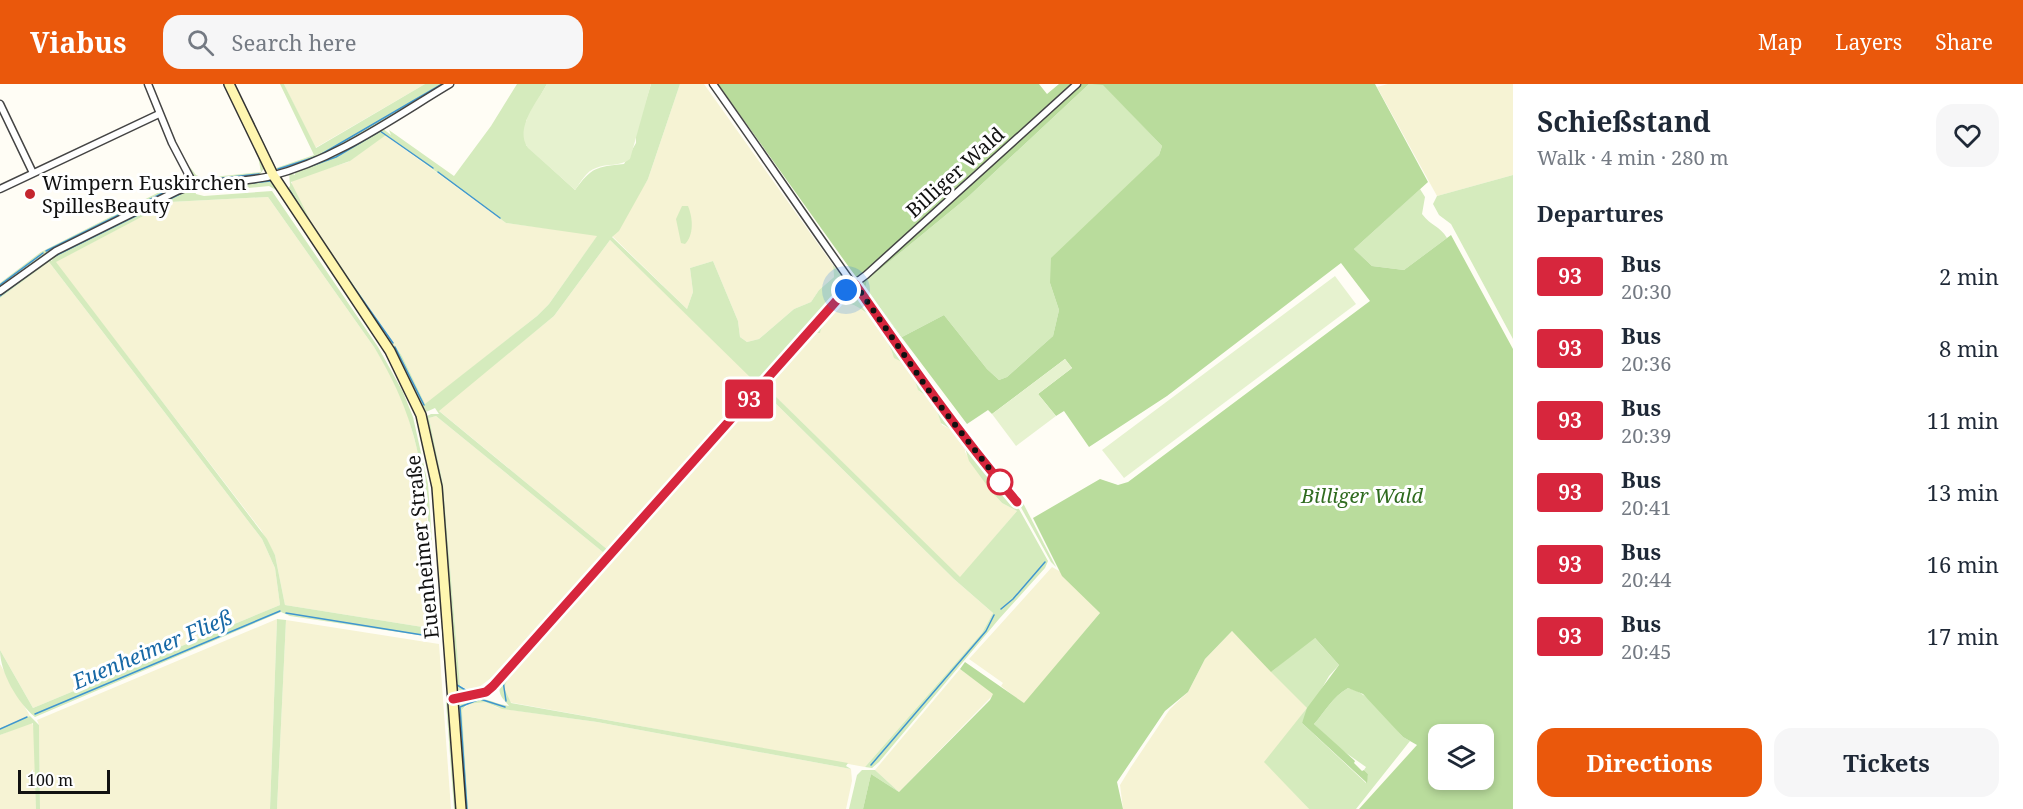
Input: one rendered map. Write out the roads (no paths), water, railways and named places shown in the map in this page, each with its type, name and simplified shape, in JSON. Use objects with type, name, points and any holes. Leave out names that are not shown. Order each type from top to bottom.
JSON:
[{"type":"main road","name":"Euenheimer Straße","points":[[229,84],[273,175],[390,351],[421,415],[437,487],[461,809]]},
{"type":"street","points":[[148,84],[159,114],[194,185]]},
{"type":"street","points":[[0,291],[56,251],[177,191],[194,185],[273,175],[335,152],[450,84]]},
{"type":"street","points":[[713,84],[934,398],[975,453],[1017,502]]},
{"type":"street","name":"Billiger Wald","points":[[453,699],[486,692],[493,686],[839,299],[1077,84]]},
{"type":"street","points":[[0,104],[33,173]]},
{"type":"street","points":[[0,189],[159,114]]},
{"type":"waterway","points":[[320,155],[442,84]]},
{"type":"waterway","points":[[300,170],[336,157],[380,131],[433,168]]},
{"type":"waterway","points":[[278,169],[315,157]]},
{"type":"waterway","points":[[438,172],[500,218]]},
{"type":"waterway","points":[[205,180],[259,174]]},
{"type":"waterway","points":[[199,189],[270,181]]},
{"type":"waterway","points":[[46,251],[183,183]]},
{"type":"waterway","points":[[53,257],[186,191]]},
{"type":"waterway","points":[[290,191],[302,211]]},
{"type":"waterway","points":[[0,285],[43,253]]},
{"type":"waterway","points":[[0,296],[47,261]]},
{"type":"waterway","points":[[338,265],[393,343]]},
{"type":"waterway","points":[[395,347],[424,405]]},
{"type":"waterway","points":[[721,426],[758,384]]},
{"type":"waterway","points":[[506,701],[503,681],[761,392]]},
{"type":"waterway","points":[[609,551],[707,441]]},
{"type":"waterway","points":[[546,621],[605,555]]},
{"type":"waterway","points":[[1001,609],[1013,599],[1045,562]]},
{"type":"waterway","name":"Euenheimer Fließ","points":[[35,714],[280,611]]},
{"type":"waterway","name":"Euenheimer Fließ","points":[[286,613],[435,637]]},
{"type":"waterway","points":[[871,765],[986,631],[994,615]]},
{"type":"waterway","points":[[494,679],[543,624]]},
{"type":"waterway","points":[[457,685],[467,691],[481,689],[490,684]]},
{"type":"waterway","points":[[467,809],[460,707],[480,699],[505,707]]},
{"type":"waterway","name":"Euenheimer Fließ","points":[[0,729],[27,717]]},
{"type":"place","name":"Wimpern Euskirchen SpillesBeauty","points":[[30,194]]}]
